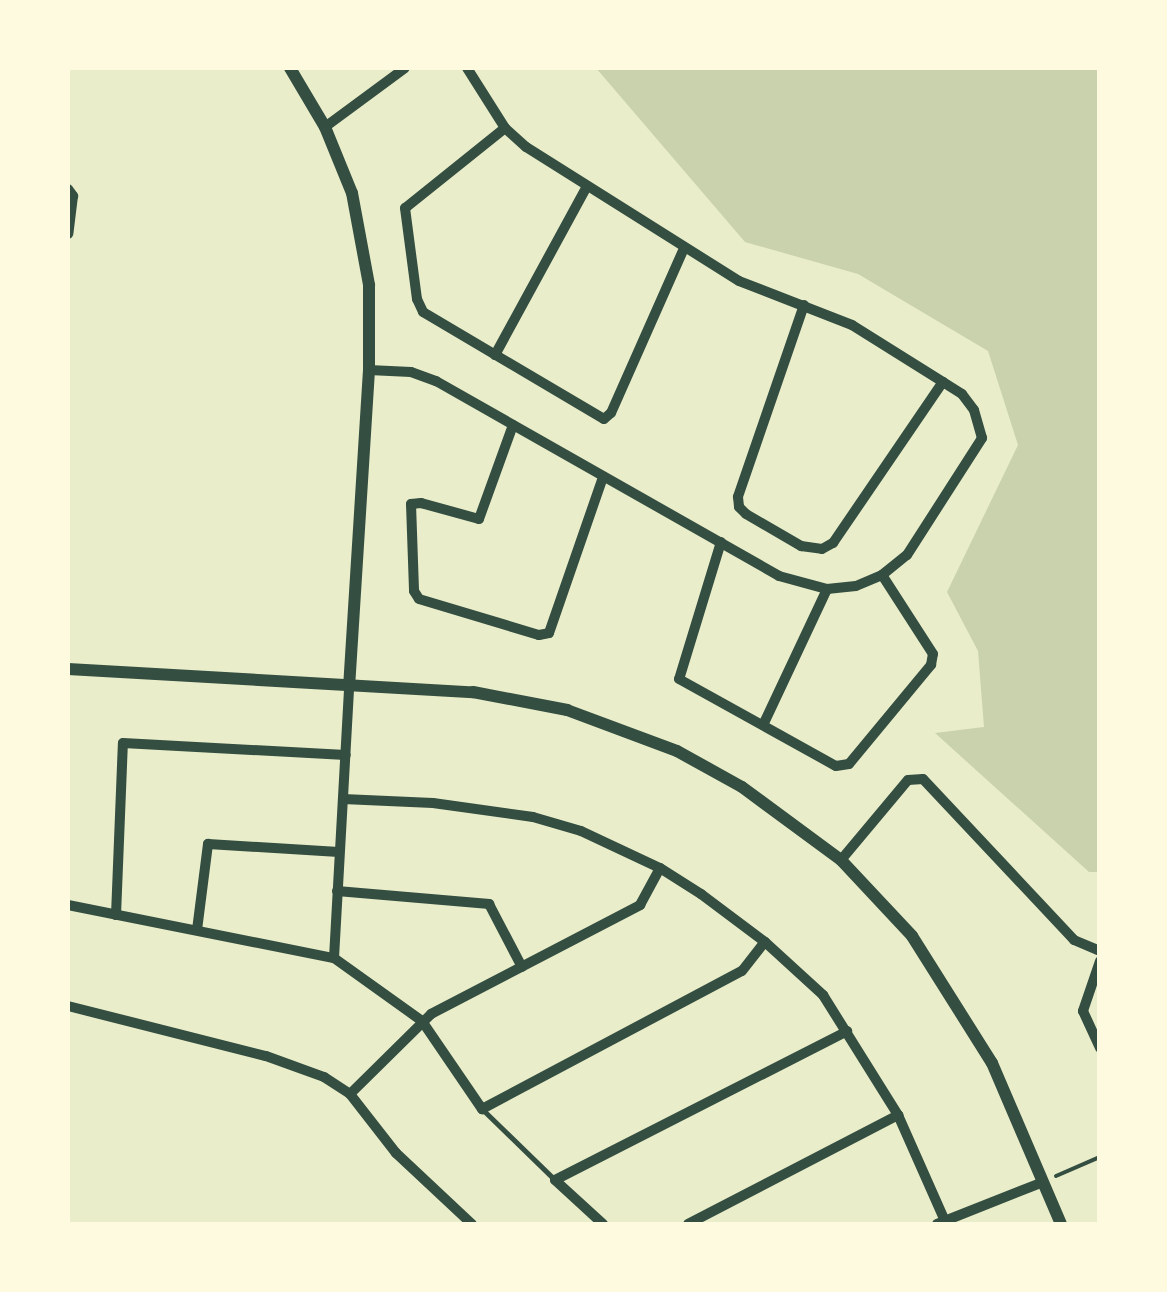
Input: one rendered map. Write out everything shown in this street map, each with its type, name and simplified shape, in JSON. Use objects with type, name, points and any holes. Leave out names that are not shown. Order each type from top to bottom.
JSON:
[{"type":"street","points":[[290,68],[325,127],[352,193],[369,285],[369,370],[334,958]]},
{"type":"street","points":[[325,127],[406,68]]},
{"type":"street","points":[[369,370],[411,372],[436,381],[779,576],[827,589],[856,586],[882,575],[906,555],[975,455],[982,438],[974,410],[962,394],[852,325],[739,281],[587,186],[505,128],[467,68]]},
{"type":"street","points":[[505,128],[405,208],[403,219],[423,312],[604,419],[611,414],[684,248]]},
{"type":"street","points":[[495,355],[587,186]]},
{"type":"street","points":[[68,189],[73,196],[68,234]]},
{"type":"street","points":[[804,306],[738,498],[746,514],[801,546],[822,549],[833,543],[943,382]]},
{"type":"street","points":[[513,426],[479,519],[411,504],[414,591],[418,599],[539,635],[549,633],[602,476]]},
{"type":"street","points":[[721,542],[679,679],[843,767],[931,666],[933,654],[882,575]]},
{"type":"street","points":[[764,723],[827,589]]},
{"type":"street","points":[[68,669],[473,692],[567,710],[676,751],[742,787],[840,860],[912,936],[992,1063],[1060,1224]]},
{"type":"street","points":[[116,915],[123,743],[346,754]]},
{"type":"street","points":[[840,860],[908,780],[923,779],[1074,940],[1100,950]]},
{"type":"street","points":[[343,799],[433,803],[533,818],[581,831],[660,868],[765,942],[823,995],[898,1115],[941,1223],[1043,1182]]},
{"type":"street","points":[[197,930],[208,844],[339,852]]},
{"type":"street","points":[[350,1094],[422,1021],[640,905],[660,868]]},
{"type":"street","points":[[336,891],[489,904],[522,967]]},
{"type":"street","points":[[68,905],[334,958],[422,1021],[482,1109],[742,972],[765,942]]},
{"type":"street","points":[[1100,961],[1084,1011],[1100,1048]]},
{"type":"street","points":[[68,1006],[297,1064],[350,1094],[396,1153],[472,1224]]},
{"type":"street","points":[[603,1224],[556,1180],[847,1032]]},
{"type":"street","points":[[688,1224],[898,1115]]},
{"type":"lane","points":[[482,1109],[556,1180]]},
{"type":"path","points":[[1043,1182],[1100,1157]]},
{"type":"green space","points":[[596,68],[1099,68],[1099,872],[1089,872],[935,733],[984,727],[978,651],[947,592],[1018,445],[988,351],[858,274],[745,242]]}]
